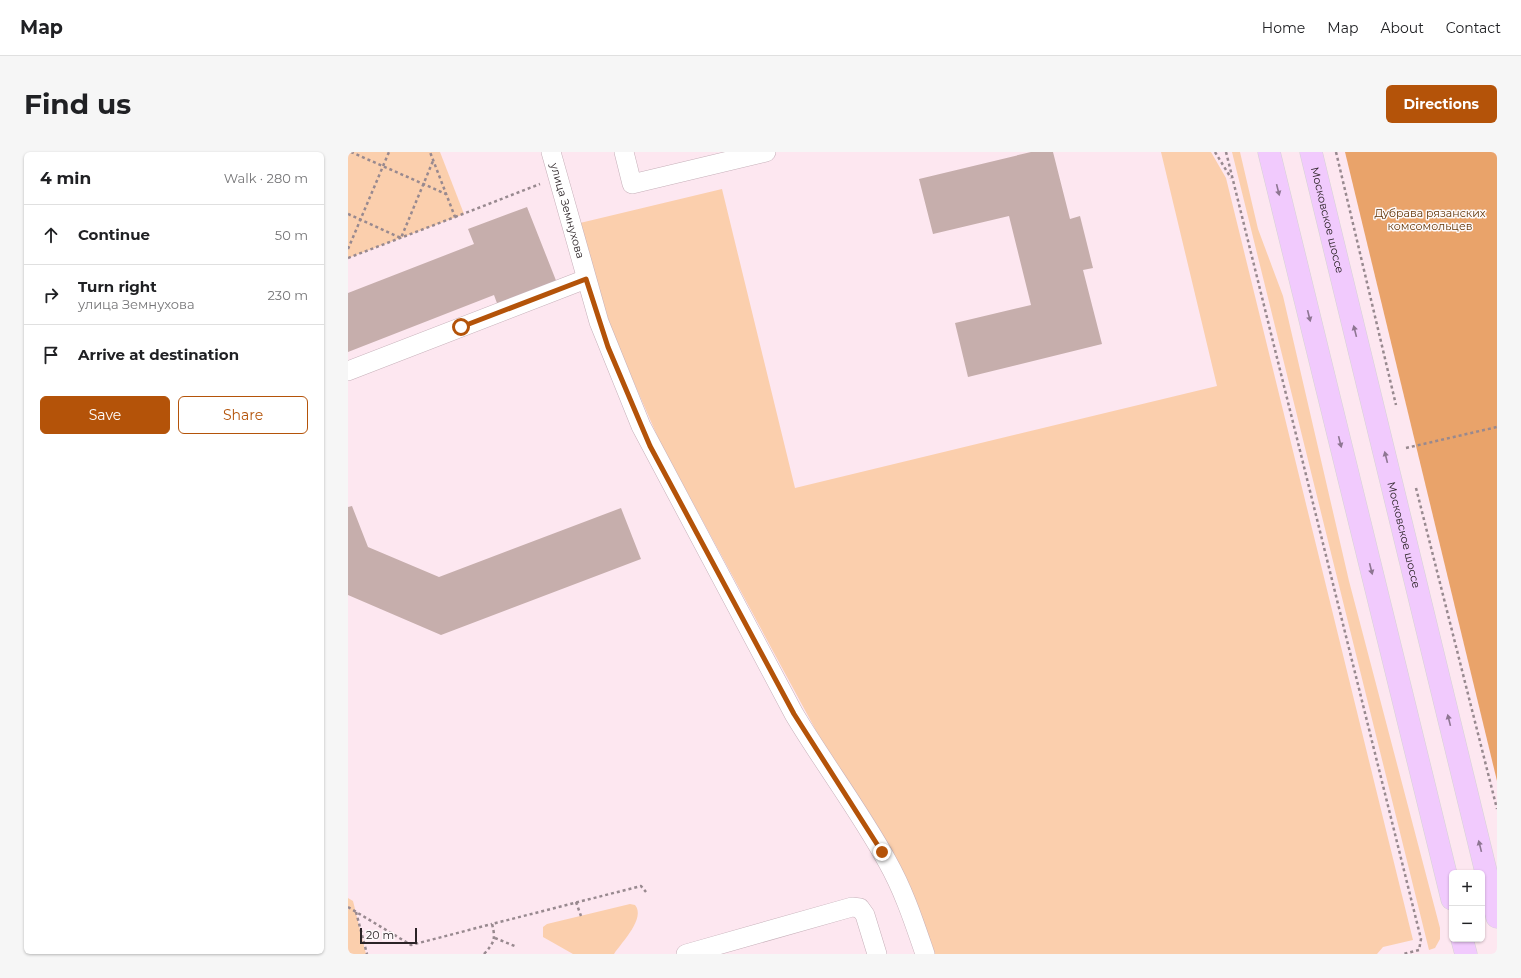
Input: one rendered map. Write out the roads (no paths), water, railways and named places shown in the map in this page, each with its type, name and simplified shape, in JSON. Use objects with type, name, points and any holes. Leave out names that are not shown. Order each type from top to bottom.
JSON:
[{"type":"main road","points":[[1269,152],[1449,887]]},
{"type":"main road","name":"Московское шоссе","points":[[1311,152],[1497,917]]},
{"type":"main road","points":[[1463,942],[1465,954]]},
{"type":"street","name":"улица Земнухова","points":[[551,152],[586,279],[608,347],[650,446],[794,714],[887,861],[910,909],[925,954]]},
{"type":"street","points":[[624,152],[632,184],[766,152]]},
{"type":"street","points":[[348,370],[586,279]]},
{"type":"street","points":[[686,954],[852,907],[860,908],[865,915],[877,954]]},
{"type":"park label","name":"Дубрава рязанских комсомольцев","points":[[1430,219]]}]
